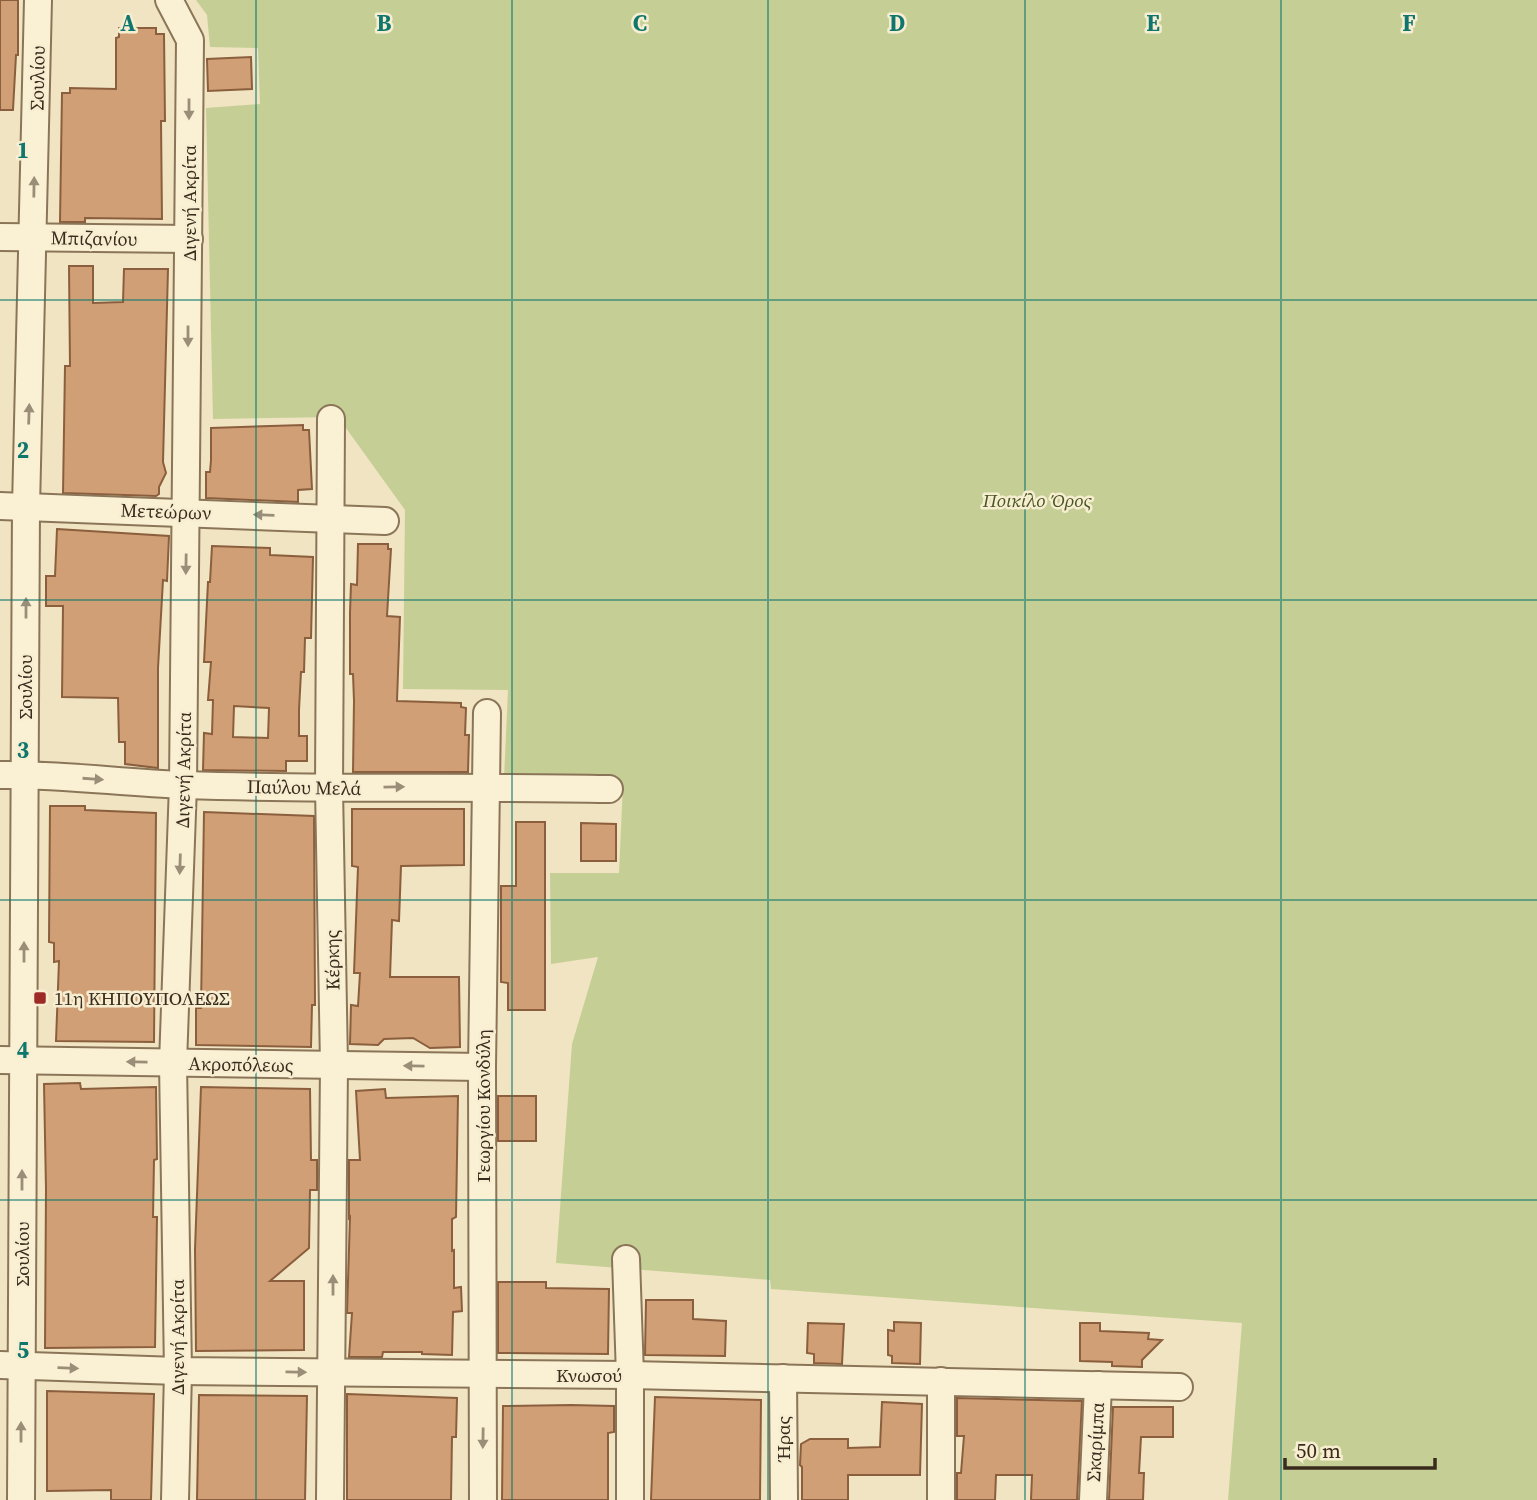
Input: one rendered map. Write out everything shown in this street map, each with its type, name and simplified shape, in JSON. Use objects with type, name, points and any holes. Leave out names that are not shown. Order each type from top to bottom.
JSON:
[{"type":"street","name":"Σουλίου","points":[[20,1500],[11,1366],[13,506],[33,237],[38,0]]},
{"type":"street","name":"Διγενή Ακρίτα","points":[[169,0],[190,40],[183,785],[173,1063],[178,1371],[175,1500]]},
{"type":"street","name":"Μπιζανίου","points":[[0,237],[189,239]]},
{"type":"street","name":"Κέρκης","points":[[330,1500],[334,1065],[328,788],[331,419]]},
{"type":"street","name":"Μετεώρων","points":[[13,506],[385,521]]},
{"type":"street","name":"Γεωργίου Κονδύλη","points":[[482,1500],[482,1067],[488,713]]},
{"type":"street","name":"Παύλου Μελά","points":[[13,775],[183,785],[609,789]]},
{"type":"street","name":"Ακροπόλεως","points":[[11,1060],[482,1067]]},
{"type":"street","points":[[626,1259],[630,1375],[629,1500]]},
{"type":"street","name":"Κνωσού","points":[[11,1366],[178,1371],[630,1375],[1179,1387]]},
{"type":"street","name":"Ήρας","points":[[783,1378],[784,1500]]},
{"type":"street","points":[[941,1381],[941,1500]]},
{"type":"street","name":"Σκαρίμπα","points":[[1093,1500],[1098,1385]]},
{"type":"green space","name":"Ποικίλο Όρος","points":[[196,0],[1537,0],[1537,1500],[1228,1500],[1242,1323],[771,1289],[770,1280],[556,1263],[572,1044],[598,957],[551,964],[550,873],[619,873],[623,784],[504,779],[508,690],[403,689],[405,510],[338,417],[213,419],[206,108],[260,104],[258,48],[210,47],[207,15]]},
{"type":"building","points":[[0,0],[18,0],[18,55],[13,110],[0,110]]},
{"type":"building","points":[[119,28],[156,28],[156,34],[164,34],[162,219],[85,218],[85,222],[60,222],[62,93],[70,93],[70,88],[116,89],[116,38],[119,37]]},
{"type":"building","points":[[251,57],[252,89],[208,91],[207,59]]},
{"type":"building","points":[[69,266],[93,266],[93,303],[123,302],[124,269],[168,269],[163,462],[166,473],[156,496],[63,493],[65,366],[70,366]]},
{"type":"building","points":[[303,425],[303,430],[309,430],[312,489],[298,490],[298,502],[206,498],[206,472],[210,472],[211,460],[211,428]]},
{"type":"building","points":[[57,529],[169,536],[167,581],[163,580],[158,668],[158,768],[125,764],[125,742],[119,742],[118,698],[62,697],[63,606],[46,606],[46,576],[55,576]]},
{"type":"building","points":[[358,544],[388,544],[388,549],[391,549],[387,616],[400,617],[397,701],[461,703],[461,707],[466,708],[465,735],[469,735],[468,772],[353,772],[354,701],[353,674],[350,674],[350,613],[351,584],[357,585]]},
{"type":"building","points":[[212,546],[270,548],[270,555],[313,557],[311,638],[305,638],[299,710],[299,736],[307,736],[307,761],[286,761],[286,771],[203,770],[204,733],[212,734],[213,700],[208,700],[211,662],[204,662]],"holes":[[[234,706],[269,708],[268,738],[233,737]]]},
{"type":"building","points":[[50,806],[85,806],[85,810],[156,813],[154,1042],[56,1041],[59,961],[54,962],[54,943],[49,942]]},
{"type":"building","points":[[352,809],[464,809],[464,865],[401,866],[399,921],[392,920],[390,977],[459,977],[460,1047],[430,1048],[413,1038],[384,1039],[378,1045],[350,1044],[351,1005],[358,1006],[360,973],[354,973],[358,867],[352,866]]},
{"type":"building","points":[[204,812],[314,816],[315,1005],[312,1005],[311,1047],[196,1045],[196,1008],[201,1008]]},
{"type":"building","points":[[516,822],[545,822],[545,1010],[508,1010],[508,983],[501,982],[501,886],[516,886]]},
{"type":"building","points":[[581,823],[616,824],[616,861],[581,861]]},
{"type":"building","points":[[80,1083],[81,1089],[156,1087],[157,1159],[154,1160],[153,1217],[157,1217],[155,1347],[45,1348],[44,1084]]},
{"type":"building","points":[[201,1087],[310,1089],[311,1160],[317,1160],[317,1190],[310,1190],[309,1248],[270,1281],[304,1281],[304,1350],[196,1351],[195,1249]]},
{"type":"building","points":[[385,1089],[386,1098],[458,1096],[456,1217],[452,1219],[452,1251],[454,1250],[454,1288],[461,1287],[462,1311],[453,1312],[452,1355],[383,1352],[382,1357],[349,1357],[352,1313],[347,1313],[349,1160],[360,1160],[356,1091]]},
{"type":"building","points":[[498,1096],[536,1096],[536,1141],[498,1141]]},
{"type":"building","points":[[498,1282],[546,1282],[546,1288],[609,1289],[608,1354],[498,1353]]},
{"type":"building","points":[[646,1300],[693,1300],[693,1319],[726,1321],[725,1356],[645,1355]]},
{"type":"building","points":[[894,1322],[921,1323],[920,1364],[892,1363],[892,1356],[888,1355],[888,1330],[894,1331]]},
{"type":"building","points":[[808,1323],[844,1324],[842,1364],[814,1363],[814,1354],[807,1353]]},
{"type":"building","points":[[1080,1323],[1100,1323],[1100,1331],[1149,1333],[1148,1339],[1162,1340],[1142,1360],[1142,1367],[1080,1361]]},
{"type":"building","points":[[47,1391],[154,1394],[151,1500],[111,1500],[111,1490],[47,1491]]},
{"type":"building","points":[[347,1394],[457,1398],[456,1437],[452,1437],[451,1500],[347,1500]]},
{"type":"building","points":[[199,1395],[307,1396],[305,1500],[197,1500]]},
{"type":"building","points":[[655,1397],[761,1400],[760,1500],[651,1500]]},
{"type":"building","points":[[957,1398],[1082,1401],[1077,1500],[1031,1500],[1032,1475],[996,1475],[995,1500],[957,1500],[957,1473],[961,1473],[964,1436],[957,1436]]},
{"type":"building","points":[[882,1402],[922,1404],[920,1475],[848,1475],[848,1500],[802,1500],[801,1444],[810,1439],[848,1439],[848,1448],[880,1447]]},
{"type":"building","points":[[503,1406],[614,1406],[614,1432],[608,1433],[608,1500],[502,1500]]},
{"type":"building","points":[[1113,1407],[1173,1407],[1173,1437],[1141,1437],[1139,1473],[1144,1473],[1143,1500],[1109,1500]]},
{"type":"place","name":"11η ΚΗΠΟΥΠΟΛΕΩΣ","points":[[40,998]]}]
